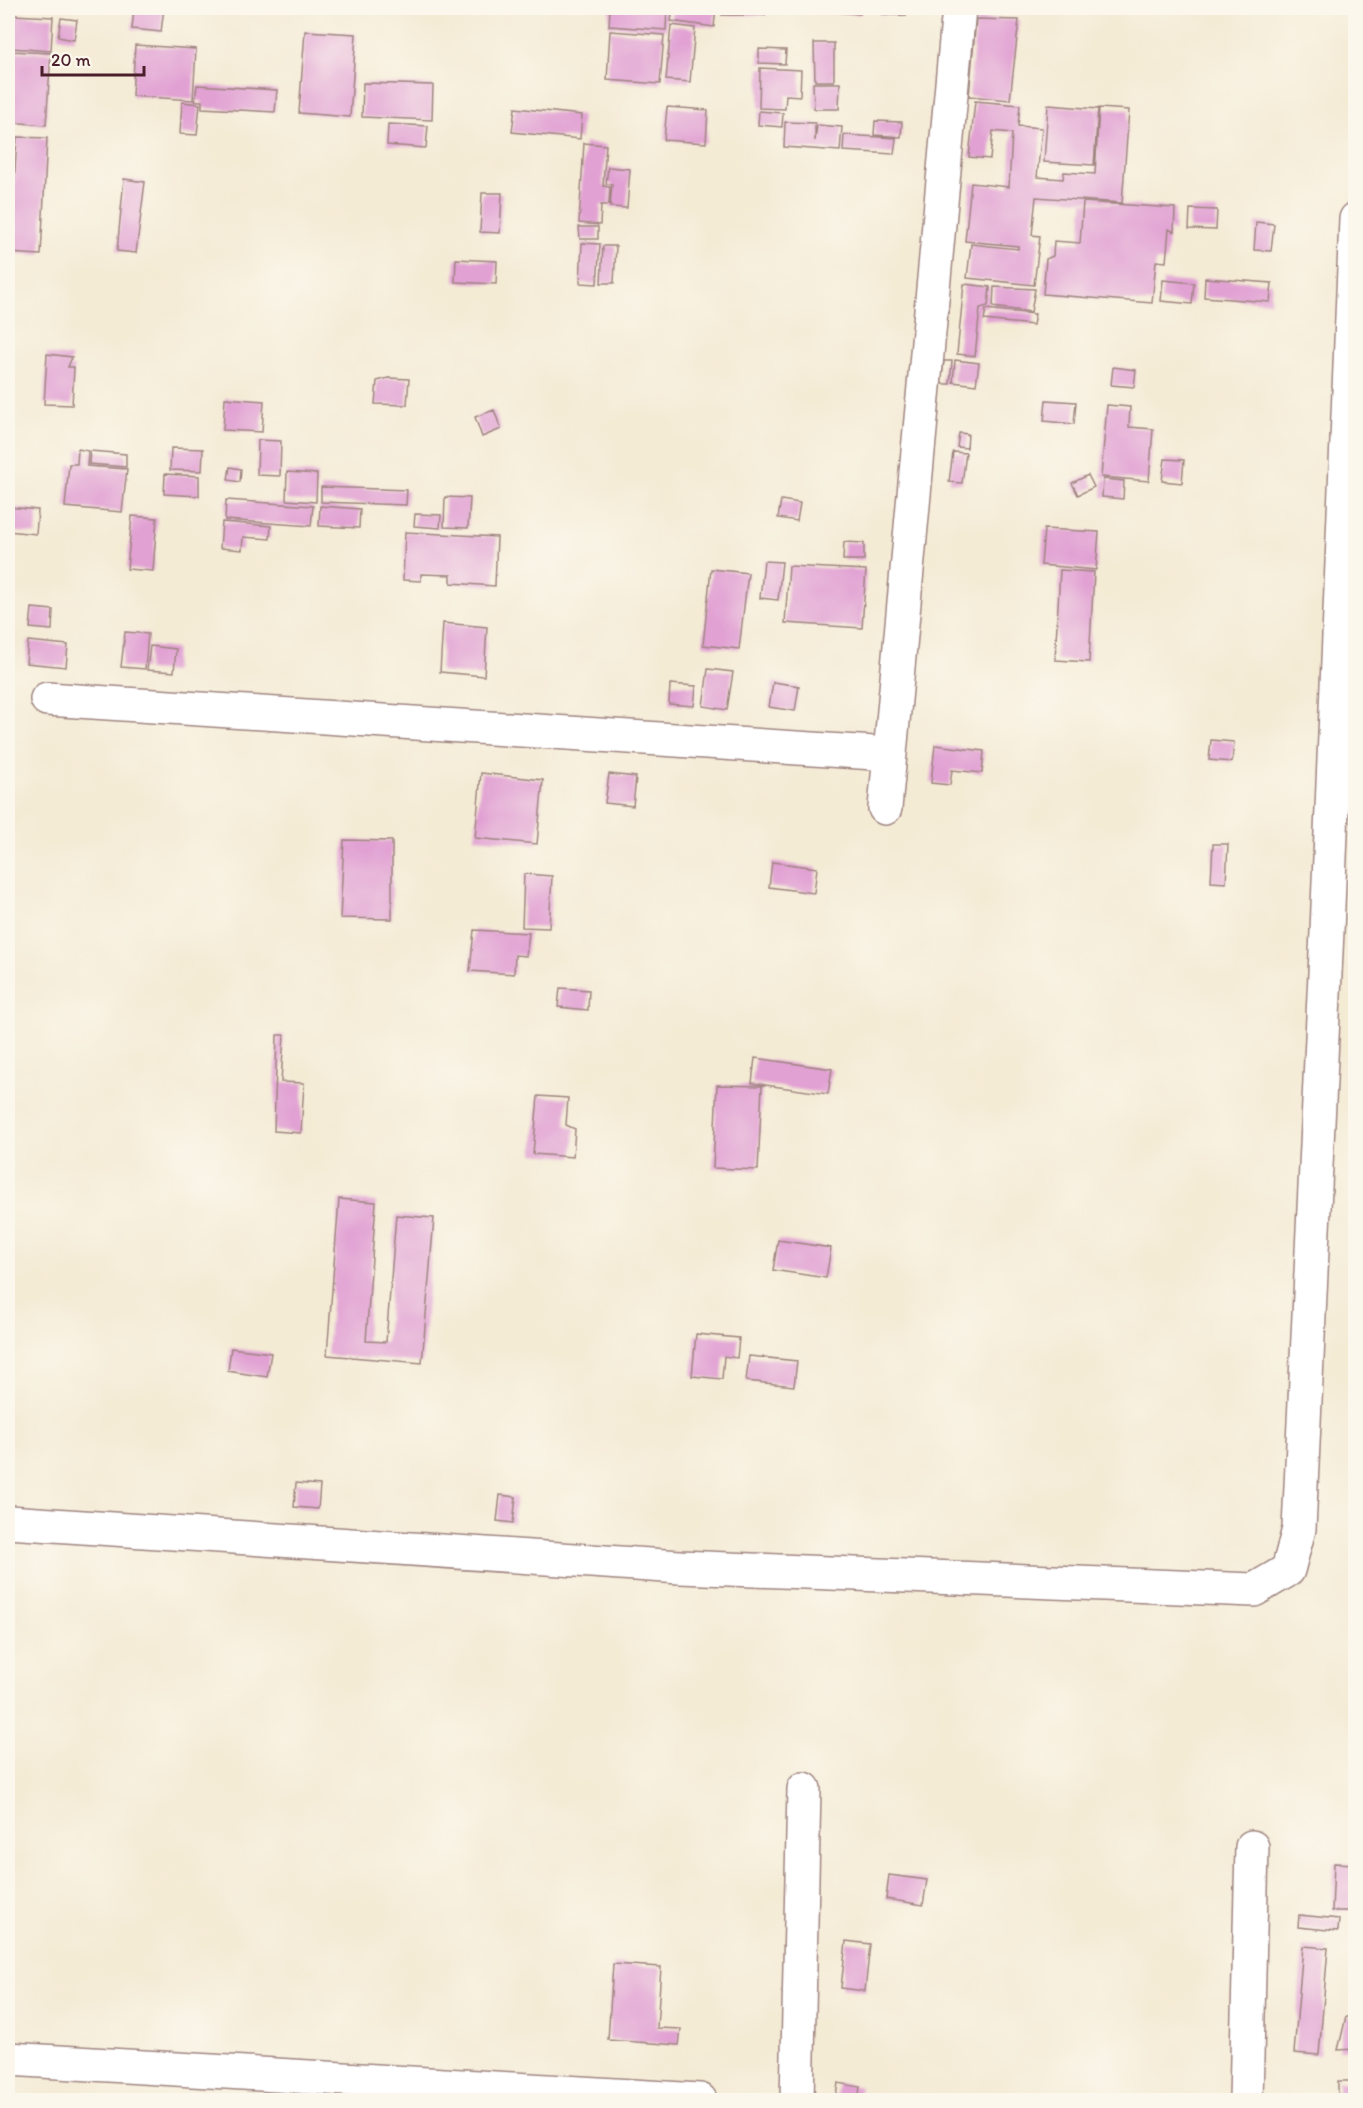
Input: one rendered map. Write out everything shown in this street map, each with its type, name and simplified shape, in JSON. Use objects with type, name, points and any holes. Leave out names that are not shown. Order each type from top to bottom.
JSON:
[{"type":"street","points":[[885,808],[958,8]]},
{"type":"street","points":[[8,1522],[680,1568],[1254,1590],[1288,1570],[1299,1529],[1341,932],[1356,219]]},
{"type":"street","points":[[47,699],[890,754]]},
{"type":"street","points":[[797,2100],[804,1789]]},
{"type":"street","points":[[1246,2100],[1252,1847]]},
{"type":"street","points":[[8,2059],[259,2087],[700,2100]]},
{"type":"building","points":[[134,8],[164,8],[161,32],[132,29]]},
{"type":"building","points":[[610,8],[667,8],[666,30],[609,26]]},
{"type":"building","points":[[673,8],[716,8],[714,27],[671,21]]},
{"type":"building","points":[[722,8],[765,8],[765,15],[722,15]]},
{"type":"building","points":[[808,8],[861,8],[860,14],[808,10]]},
{"type":"building","points":[[882,8],[907,8],[906,16],[881,14]]},
{"type":"building","points":[[12,15],[53,17],[51,51],[10,48]]},
{"type":"building","points":[[61,18],[77,20],[74,40],[58,37]]},
{"type":"building","points":[[976,19],[1019,20],[1010,100],[969,96]]},
{"type":"building","points":[[671,25],[695,28],[690,82],[666,80]]},
{"type":"building","points":[[305,31],[356,34],[350,117],[299,113]]},
{"type":"building","points":[[610,31],[664,35],[660,84],[607,80]]},
{"type":"building","points":[[814,43],[834,43],[834,81],[815,81]]},
{"type":"building","points":[[135,45],[196,49],[193,100],[132,96]]},
{"type":"building","points":[[759,49],[786,50],[785,64],[759,63]]},
{"type":"building","points":[[8,51],[51,53],[46,125],[8,122]]},
{"type":"building","points":[[760,68],[801,70],[800,96],[786,95],[785,109],[759,108]]},
{"type":"building","points":[[363,83],[433,85],[432,120],[362,117]]},
{"type":"building","points":[[813,83],[840,83],[839,109],[814,109]]},
{"type":"building","points":[[197,85],[277,90],[275,112],[202,108],[202,101],[195,101]]},
{"type":"building","points":[[975,101],[1020,105],[1018,126],[1042,128],[1037,177],[1063,179],[1064,172],[1095,174],[1099,108],[1129,110],[1122,203],[1036,197],[1032,235],[1040,236],[1034,285],[967,278],[971,244],[1018,249],[1018,246],[965,241],[971,183],[1009,187],[1012,133],[993,131],[990,159],[969,157]]},
{"type":"building","points":[[182,102],[200,104],[197,135],[180,134]]},
{"type":"building","points":[[1048,105],[1098,109],[1094,165],[1044,162]]},
{"type":"building","points":[[667,107],[708,110],[706,143],[664,140]]},
{"type":"building","points":[[515,108],[582,115],[580,139],[512,132]]},
{"type":"building","points":[[759,111],[783,113],[782,127],[758,125]]},
{"type":"building","points":[[875,121],[902,122],[901,137],[874,135]]},
{"type":"building","points":[[785,122],[815,123],[815,141],[817,125],[842,127],[840,151],[784,147]]},
{"type":"building","points":[[388,124],[428,126],[426,148],[387,145]]},
{"type":"building","points":[[844,135],[896,138],[894,154],[843,151]]},
{"type":"building","points":[[17,137],[47,138],[41,255],[8,253],[8,203],[13,203]]},
{"type":"building","points":[[584,143],[606,145],[603,186],[610,187],[609,205],[601,205],[600,225],[579,223]]},
{"type":"building","points":[[608,167],[630,169],[627,208],[610,207],[612,184],[606,184]]},
{"type":"building","points":[[124,179],[145,182],[136,253],[117,251]]},
{"type":"building","points":[[482,193],[502,193],[500,233],[480,232]]},
{"type":"building","points":[[1083,202],[1175,208],[1174,232],[1169,229],[1166,262],[1156,261],[1152,303],[1043,294],[1046,259],[1053,256],[1054,241],[1080,243]]},
{"type":"building","points":[[1190,209],[1217,210],[1216,230],[1189,229]]},
{"type":"building","points":[[1256,222],[1274,224],[1271,251],[1254,250]]},
{"type":"building","points":[[579,227],[598,227],[598,239],[580,239]]},
{"type":"building","points":[[582,243],[600,244],[597,284],[580,283]]},
{"type":"building","points":[[603,246],[616,246],[614,283],[601,283]]},
{"type":"building","points":[[456,259],[497,261],[496,284],[455,282]]},
{"type":"building","points":[[1205,278],[1272,283],[1270,302],[1204,297]]},
{"type":"building","points":[[1163,280],[1194,283],[1192,304],[1161,301]]},
{"type":"building","points":[[964,284],[990,287],[988,306],[980,308],[975,356],[957,354]]},
{"type":"building","points":[[994,287],[1035,289],[1031,312],[993,307]]},
{"type":"building","points":[[986,309],[1035,314],[1033,325],[984,320]]},
{"type":"building","points":[[47,354],[72,357],[68,367],[74,367],[72,405],[44,404]]},
{"type":"building","points":[[955,360],[979,363],[976,385],[953,382]]},
{"type":"building","points":[[944,361],[952,361],[950,384],[941,384]]},
{"type":"building","points":[[1113,367],[1136,370],[1134,387],[1111,385]]},
{"type":"building","points":[[388,378],[409,379],[407,405],[375,404],[377,381]]},
{"type":"building","points":[[225,398],[264,401],[262,432],[223,430]]},
{"type":"building","points":[[1046,400],[1076,402],[1074,424],[1044,421]]},
{"type":"building","points":[[1107,405],[1130,407],[1129,427],[1153,429],[1149,481],[1101,477]]},
{"type":"building","points":[[494,410],[501,429],[482,437],[475,417]]},
{"type":"building","points":[[959,433],[968,434],[967,448],[957,447]]},
{"type":"building","points":[[258,440],[281,441],[280,476],[257,475]]},
{"type":"building","points":[[171,448],[203,449],[202,471],[170,470]]},
{"type":"building","points":[[78,449],[88,451],[87,466],[127,469],[122,512],[65,507],[69,464],[77,464]]},
{"type":"building","points":[[90,451],[126,454],[126,467],[89,464]]},
{"type":"building","points":[[953,452],[966,453],[962,483],[949,482]]},
{"type":"building","points":[[1165,459],[1184,460],[1182,483],[1162,481]]},
{"type":"building","points":[[230,467],[241,469],[240,482],[228,480]]},
{"type":"building","points":[[287,472],[317,474],[316,502],[286,500]]},
{"type":"building","points":[[165,474],[199,476],[199,496],[164,494]]},
{"type":"building","points":[[1088,475],[1094,487],[1078,495],[1072,483]]},
{"type":"building","points":[[1103,479],[1124,481],[1123,499],[1102,497]]},
{"type":"building","points":[[321,487],[407,490],[406,505],[321,502]]},
{"type":"building","points":[[445,497],[470,498],[468,528],[444,527]]},
{"type":"building","points":[[226,500],[313,506],[311,526],[225,520]]},
{"type":"building","points":[[781,500],[800,503],[797,521],[778,518]]},
{"type":"building","points":[[320,506],[360,509],[359,528],[319,526]]},
{"type":"building","points":[[8,507],[38,510],[36,534],[8,531]]},
{"type":"building","points":[[415,514],[441,515],[440,528],[414,526]]},
{"type":"building","points":[[132,516],[157,518],[153,571],[127,569]]},
{"type":"building","points":[[222,522],[271,526],[270,539],[243,537],[242,550],[220,548]]},
{"type":"building","points":[[1044,529],[1099,532],[1096,570],[1041,565]]},
{"type":"building","points":[[405,532],[497,537],[495,586],[451,583],[451,575],[421,574],[421,581],[403,580]]},
{"type":"building","points":[[844,542],[864,543],[864,560],[843,560]]},
{"type":"building","points":[[764,561],[782,562],[778,600],[760,598]]},
{"type":"building","points":[[789,566],[866,570],[862,628],[785,623]]},
{"type":"building","points":[[711,569],[748,573],[739,649],[703,645]]},
{"type":"building","points":[[1060,570],[1094,572],[1089,662],[1055,660]]},
{"type":"building","points":[[32,608],[53,610],[52,630],[30,628]]},
{"type":"building","points":[[443,623],[487,627],[484,676],[440,672]]},
{"type":"building","points":[[125,632],[148,634],[145,669],[121,667]]},
{"type":"building","points":[[28,641],[68,645],[66,667],[26,663]]},
{"type":"building","points":[[150,646],[176,649],[174,672],[147,670]]},
{"type":"building","points":[[708,669],[733,672],[727,710],[703,706]]},
{"type":"building","points":[[773,682],[799,686],[795,711],[769,707]]},
{"type":"building","points":[[670,684],[696,686],[694,706],[669,704]]},
{"type":"building","points":[[1211,740],[1234,742],[1232,762],[1209,760]]},
{"type":"building","points":[[935,745],[984,751],[982,773],[952,770],[950,785],[931,783]]},
{"type":"building","points":[[481,773],[543,780],[537,844],[475,838]]},
{"type":"building","points":[[609,774],[636,777],[633,806],[605,803]]},
{"type":"building","points":[[344,840],[392,841],[392,919],[340,918]]},
{"type":"building","points":[[1213,844],[1228,844],[1226,883],[1211,882]]},
{"type":"building","points":[[772,862],[817,868],[814,893],[769,887]]},
{"type":"building","points":[[524,874],[552,876],[549,928],[522,927]]},
{"type":"building","points":[[474,930],[529,933],[526,956],[515,955],[514,974],[470,971]]},
{"type":"building","points":[[560,988],[589,990],[588,1010],[558,1007]]},
{"type":"building","points":[[277,1035],[284,1035],[281,1082],[304,1083],[301,1133],[274,1131]]},
{"type":"building","points":[[755,1058],[832,1069],[828,1094],[752,1083]]},
{"type":"building","points":[[717,1085],[762,1086],[758,1170],[713,1168]]},
{"type":"building","points":[[538,1096],[568,1098],[566,1125],[575,1129],[573,1157],[533,1154]]},
{"type":"building","points":[[339,1199],[376,1202],[366,1341],[386,1342],[396,1215],[434,1218],[422,1363],[327,1355]]},
{"type":"building","points":[[778,1240],[831,1248],[826,1278],[773,1270]]},
{"type":"building","points":[[696,1334],[739,1338],[737,1358],[724,1356],[722,1379],[692,1376]]},
{"type":"building","points":[[231,1348],[271,1353],[267,1377],[228,1371]]},
{"type":"building","points":[[749,1356],[797,1361],[794,1386],[746,1381]]},
{"type":"building","points":[[296,1483],[320,1485],[318,1509],[294,1507]]},
{"type":"building","points":[[500,1495],[516,1497],[513,1523],[497,1521]]},
{"type":"building","points":[[1334,1863],[1356,1864],[1356,1911],[1332,1911]]},
{"type":"building","points":[[889,1875],[927,1880],[923,1905],[886,1899]]},
{"type":"building","points":[[1299,1915],[1339,1919],[1338,1931],[1298,1927]]},
{"type":"building","points":[[846,1941],[870,1944],[865,1991],[841,1988]]},
{"type":"building","points":[[1303,1946],[1328,1948],[1319,2055],[1294,2053]]},
{"type":"building","points":[[613,1964],[661,1967],[657,2028],[681,2029],[679,2045],[608,2040]]},
{"type":"building","points":[[1356,2016],[1356,2049],[1338,2050],[1346,2017]]},
{"type":"building","points":[[1338,2081],[1356,2081],[1356,2100],[1338,2100]]},
{"type":"building","points":[[838,2083],[860,2087],[858,2100],[835,2100]]}]
